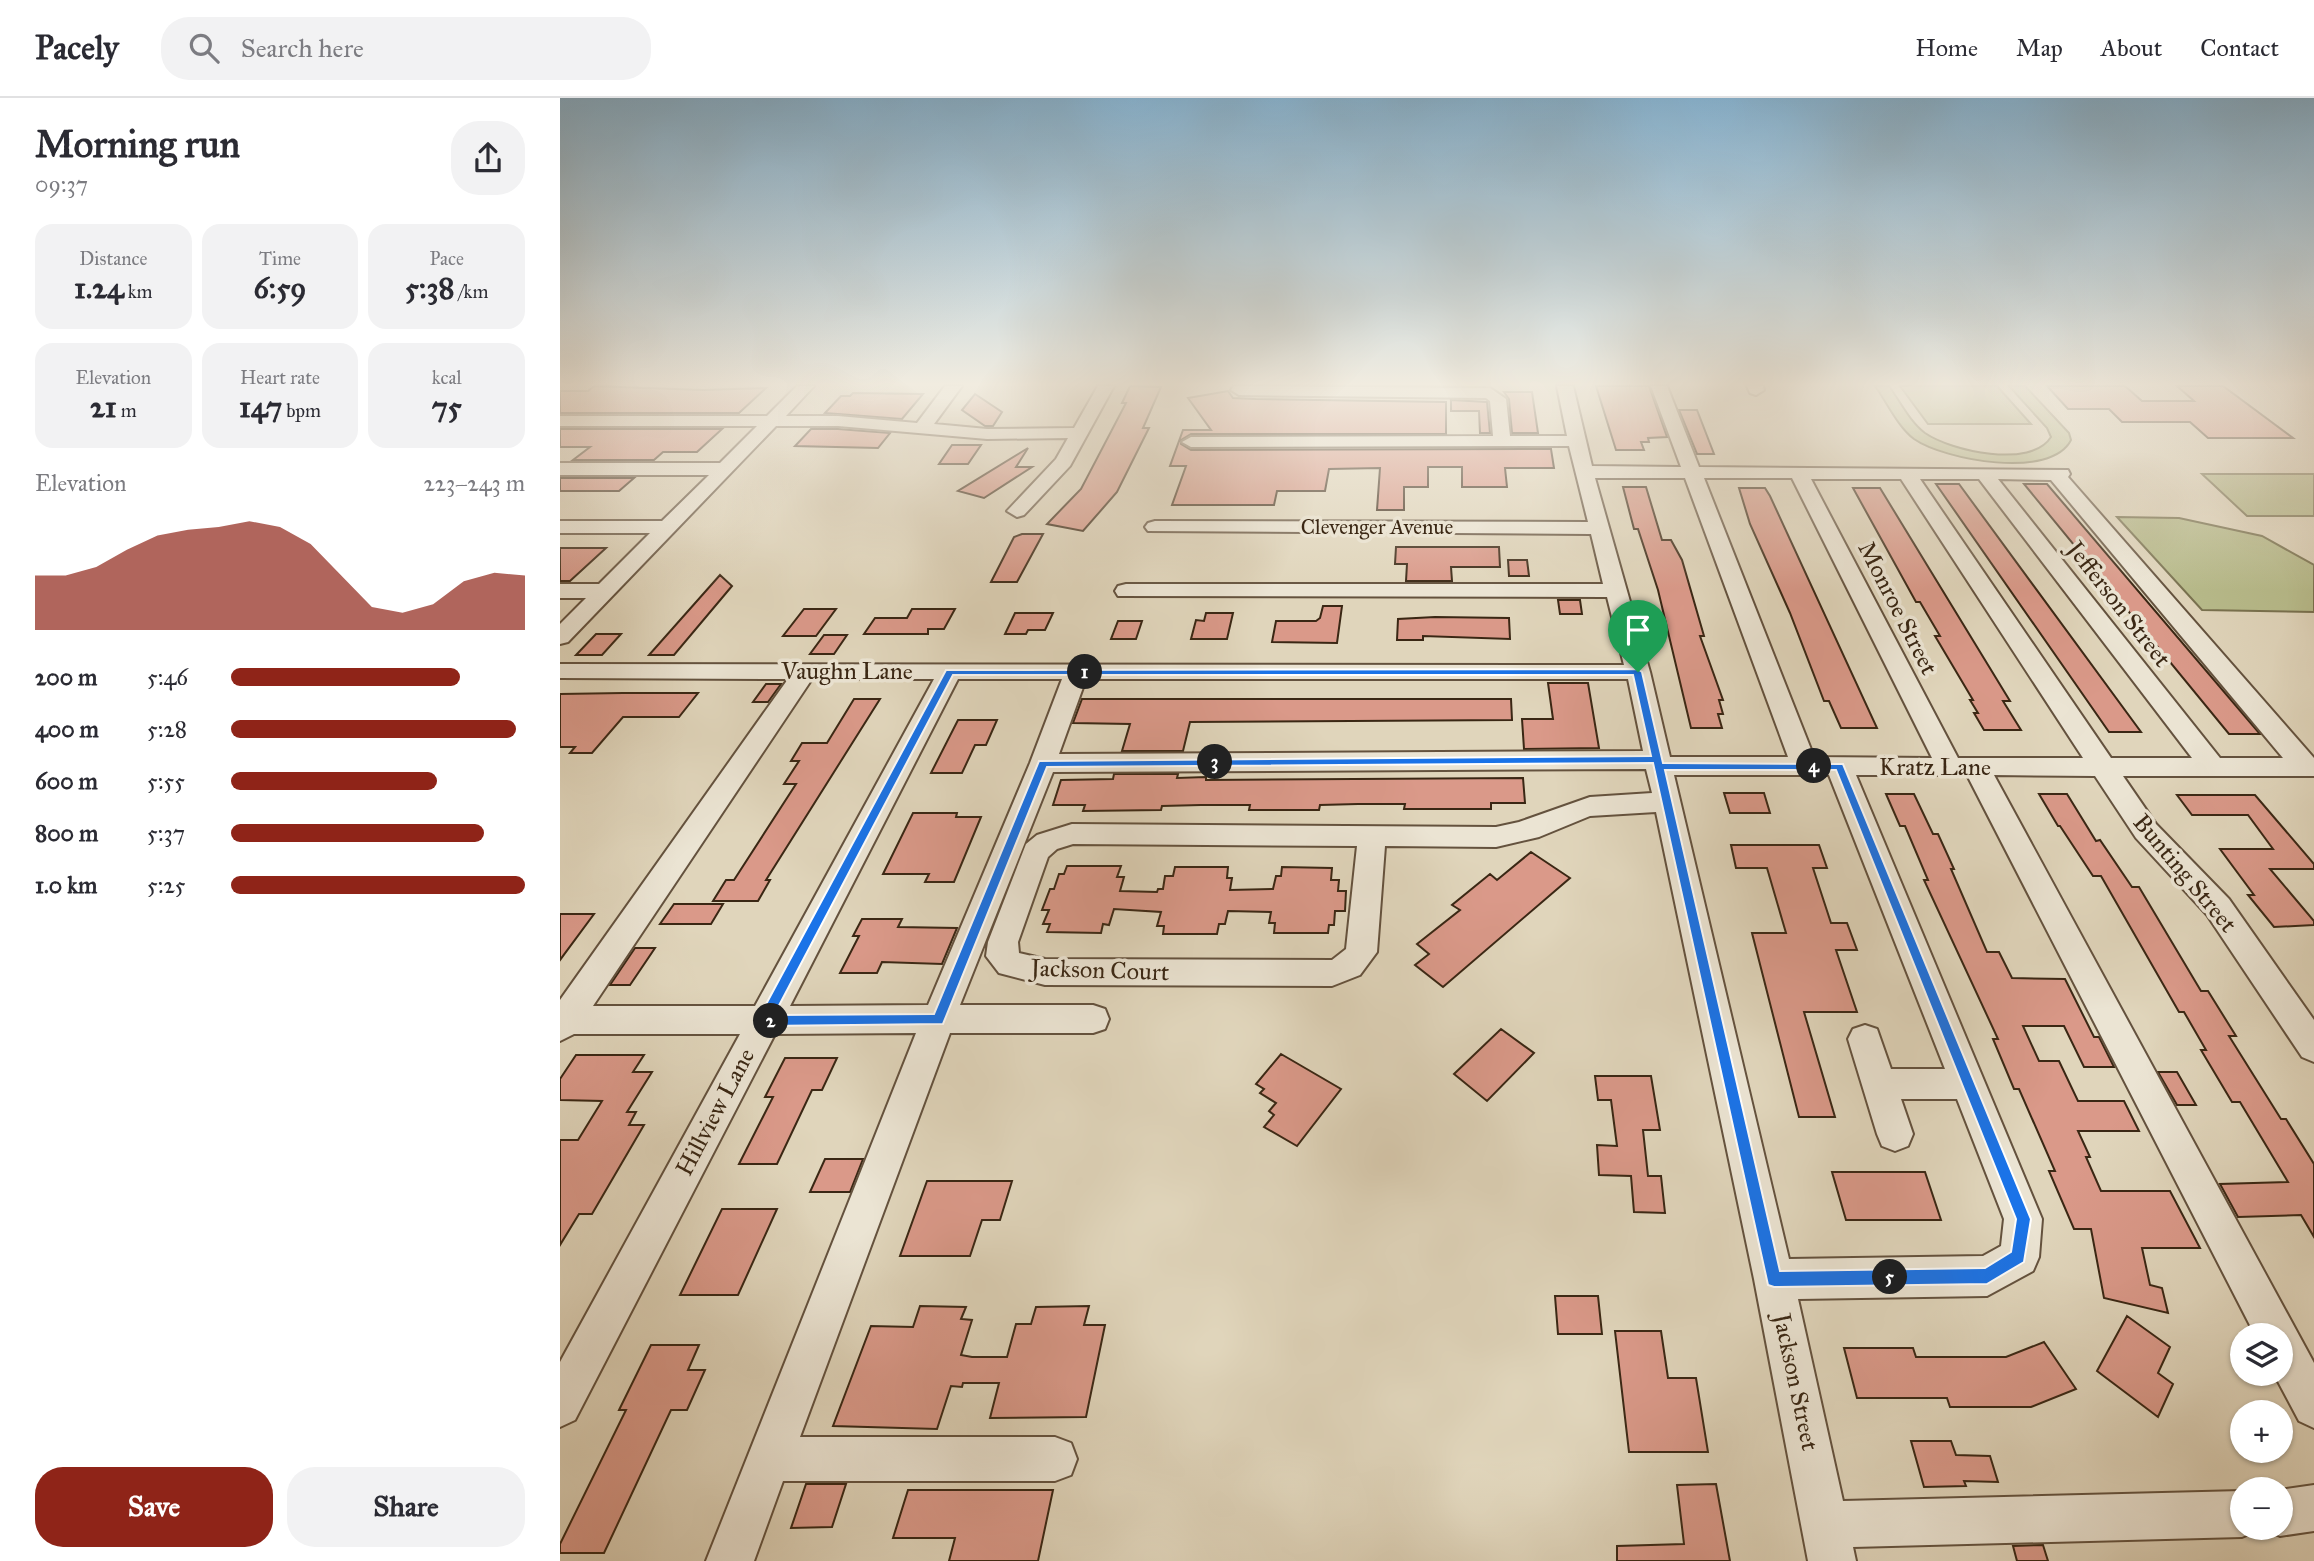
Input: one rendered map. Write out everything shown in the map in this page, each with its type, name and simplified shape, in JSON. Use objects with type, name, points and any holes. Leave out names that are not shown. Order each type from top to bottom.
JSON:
[{"type":"street","points":[[560,638],[740,454]]},
{"type":"street","points":[[1017,511],[1069,454]]},
{"type":"street","name":"Jackson Street","points":[[1580,454],[1638,672],[1774,1279],[1829,1543]]},
{"type":"street","points":[[1686,454],[1804,766]]},
{"type":"street","points":[[560,469],[726,469]]},
{"type":"street","points":[[1584,472],[2058,474],[2310,767]]},
{"type":"street","name":"Monroe Street","points":[[1799,473],[2270,1323]]},
{"type":"street","name":"Bunting Street","points":[[1907,474],[2146,831],[2218,907],[2314,1046]]},
{"type":"street","name":"Jefferson Street","points":[[1984,475],[2212,766]]},
{"type":"street","points":[[560,527],[669,527]]},
{"type":"street","name":"Clevenger Avenue","points":[[1155,527],[1599,528]]},
{"type":"street","points":[[1126,591],[1616,590]]},
{"type":"street","points":[[560,591],[607,591]]},
{"type":"street","name":"Vaughn Lane","points":[[560,671],[1638,672]]},
{"type":"street","points":[[562,1022],[805,671]]},
{"type":"street","name":"Hillview Lane","points":[[560,1405],[950,672]]},
{"type":"street","points":[[730,1561],[938,1020],[1043,763],[1076,672]]},
{"type":"street","name":"Kratz Lane","points":[[1043,763],[2310,767]]},
{"type":"street","points":[[1774,1279],[1987,1276],[2019,1256],[2024,1219],[1839,766]]},
{"type":"street","name":"Jackson Court","points":[[1372,836],[1361,952],[1354,963],[1345,969],[1332,973],[1045,972],[1010,964],[1002,956],[1003,942],[1036,851],[1058,836],[1518,835],[1582,808],[1613,803],[1667,803]]},
{"type":"street","points":[[562,1022],[1093,1019]]},
{"type":"street","points":[[1865,1039],[1895,1134]]},
{"type":"street","points":[[1879,1084],[1969,1084]]},
{"type":"street","points":[[2293,1366],[2314,1405]]},
{"type":"street","points":[[769,1459],[1055,1459]]},
{"type":"street","points":[[2293,1511],[2314,1508]]},
{"type":"street","points":[[1829,1543],[2230,1515]]},
{"type":"green space","points":[[1949,454],[2055,454],[2042,460],[2020,463]]},
{"type":"green space","points":[[2202,474],[2314,474],[2314,516],[2247,516]]},
{"type":"green space","points":[[2117,517],[2179,518],[2262,536],[2314,565],[2314,612],[2202,610]]},
{"type":"building","points":[[580,454],[660,454],[654,460],[573,460]]},
{"type":"building","points":[[946,454],[975,454],[968,464],[939,464]]},
{"type":"building","points":[[1018,454],[1024,454],[1016,467],[1032,467],[984,498],[958,491]]},
{"type":"building","points":[[1099,454],[1136,454],[1117,492],[1083,531],[1047,524],[1081,489]]},
{"type":"building","points":[[1174,454],[1552,454],[1554,468],[1505,468],[1507,487],[1462,487],[1462,467],[1428,467],[1428,487],[1404,487],[1404,510],[1377,510],[1380,468],[1329,469],[1325,491],[1277,491],[1274,505],[1172,505],[1186,466],[1170,466]]},
{"type":"building","points":[[560,478],[634,478],[619,491],[560,491]]},
{"type":"building","points":[[1936,484],[1959,484],[2141,732],[2109,732]]},
{"type":"building","points":[[2024,484],[2047,484],[2260,734],[2229,734]]},
{"type":"building","points":[[1623,487],[1646,487],[1662,540],[1671,540],[1682,560],[1704,636],[1700,636],[1723,700],[1719,700],[1723,714],[1718,714],[1722,728],[1691,728],[1658,590],[1638,529],[1634,529]]},
{"type":"building","points":[[1739,488],[1765,488],[1770,496],[1877,728],[1841,728],[1829,701],[1824,701],[1790,613],[1750,524]]},
{"type":"building","points":[[1853,488],[1880,488],[2010,701],[2003,701],[2021,730],[1984,730],[1974,713],[1978,713],[1970,700],[1973,700],[1935,636],[1940,636],[1920,602],[1916,602]]},
{"type":"building","points":[[1022,534],[1043,534],[1017,582],[991,582],[1014,537]]},
{"type":"building","points":[[1396,547],[1499,547],[1500,567],[1451,567],[1452,581],[1406,581],[1407,564],[1395,564]]},
{"type":"building","points":[[560,548],[606,548],[570,581],[560,581]]},
{"type":"building","points":[[1508,560],[1527,560],[1529,576],[1509,576]]},
{"type":"building","points":[[720,575],[732,586],[674,655],[649,655]]},
{"type":"building","points":[[1558,600],[1580,600],[1582,614],[1560,614]]},
{"type":"building","points":[[1323,606],[1342,606],[1337,643],[1272,642],[1276,621],[1316,621],[1320,618]]},
{"type":"building","points":[[804,609],[836,609],[816,636],[783,636]]},
{"type":"building","points":[[912,609],[955,609],[944,629],[928,629],[928,634],[864,634],[875,618],[907,618]]},
{"type":"building","points":[[1015,613],[1053,613],[1045,630],[1005,634]]},
{"type":"building","points":[[1206,613],[1233,613],[1227,639],[1191,639],[1196,620],[1204,621]]},
{"type":"building","points":[[1509,618],[1510,639],[1423,636],[1423,640],[1397,640],[1398,619]]},
{"type":"building","points":[[1118,621],[1142,621],[1136,639],[1111,639]]},
{"type":"building","points":[[596,634],[621,634],[602,655],[576,655]]},
{"type":"building","points":[[824,635],[847,635],[834,654],[810,654]]},
{"type":"building","points":[[1548,683],[1588,683],[1599,748],[1524,749],[1522,719],[1553,719]]},
{"type":"building","points":[[766,684],[781,684],[768,702],[753,702]]},
{"type":"building","points":[[698,693],[679,717],[623,717],[592,753],[570,753],[575,747],[560,747],[560,694]]},
{"type":"building","points":[[854,699],[880,699],[766,880],[770,880],[758,901],[713,901],[726,880],[734,880],[796,784],[784,784],[799,761],[791,761],[802,743],[827,743]]},
{"type":"building","points":[[1082,699],[1511,699],[1512,720],[1190,722],[1183,751],[1122,751],[1130,724],[1073,723]]},
{"type":"building","points":[[958,720],[997,720],[986,745],[975,745],[962,773],[931,773]]},
{"type":"building","points":[[1114,774],[1178,774],[1177,778],[1206,777],[1206,780],[1523,778],[1525,803],[1491,803],[1491,809],[1404,809],[1405,804],[1358,804],[1320,805],[1319,810],[1249,810],[1250,805],[1201,805],[1162,806],[1161,810],[1083,811],[1085,805],[1053,805],[1061,780],[1113,779]]},
{"type":"building","points":[[1724,793],[1764,793],[1770,813],[1730,813]]},
{"type":"building","points":[[1886,794],[1914,794],[1933,834],[1938,834],[1987,952],[1999,952],[2012,978],[2065,979],[2094,1037],[2099,1037],[2114,1067],[2084,1067],[2064,1026],[2023,1026],[2039,1061],[2059,1061],[2078,1101],[2124,1101],[2139,1131],[2078,1131],[2101,1191],[2170,1191],[2200,1248],[2142,1248],[2150,1285],[2162,1288],[2168,1313],[2104,1298],[2091,1229],[2074,1229],[2049,1171],[2055,1171],[2019,1089],[2014,1089],[1993,1039],[1998,1039],[1924,880],[1928,880],[1905,826],[1900,826]]},
{"type":"building","points":[[2039,794],[2067,794],[2096,841],[2100,840],[2132,887],[2139,887],[2201,991],[2208,991],[2236,1036],[2229,1036],[2281,1119],[2286,1119],[2314,1164],[2314,1237],[2301,1215],[2238,1217],[2220,1184],[2288,1182],[2240,1102],[2232,1102],[2201,1050],[2206,1050],[2184,1012],[2179,1012],[2101,876],[2093,876]]},
{"type":"building","points":[[2177,795],[2255,795],[2314,864],[2314,869],[2270,869],[2314,921],[2314,925],[2274,927],[2248,895],[2254,895],[2220,849],[2273,849],[2248,815],[2192,815]]},
{"type":"building","points":[[913,813],[957,813],[956,817],[981,817],[954,882],[925,882],[929,874],[883,874]]},
{"type":"building","points":[[1731,845],[1819,845],[1827,868],[1813,868],[1831,923],[1847,923],[1857,950],[1836,950],[1857,1012],[1804,1012],[1835,1117],[1799,1117],[1752,933],[1786,933],[1767,868],[1736,868]]},
{"type":"building","points":[[1531,852],[1570,878],[1443,987],[1415,965],[1429,954],[1417,944],[1460,910],[1452,905],[1490,874],[1497,880]]},
{"type":"building","points":[[1067,866],[1121,866],[1117,877],[1124,877],[1120,891],[1157,892],[1158,889],[1163,889],[1165,876],[1173,876],[1175,867],[1228,867],[1227,878],[1232,878],[1230,890],[1273,889],[1276,876],[1281,876],[1282,867],[1332,868],[1331,880],[1339,880],[1338,891],[1346,891],[1345,911],[1335,911],[1334,925],[1329,925],[1328,933],[1274,933],[1275,923],[1269,923],[1271,912],[1228,911],[1225,924],[1219,924],[1217,934],[1163,934],[1164,926],[1157,926],[1161,912],[1114,909],[1109,925],[1103,924],[1101,933],[1047,932],[1050,924],[1043,924],[1049,910],[1042,910],[1050,889],[1054,889],[1059,874],[1064,874]]},
{"type":"building","points":[[674,904],[723,904],[711,924],[660,924]]},
{"type":"building","points":[[560,914],[594,914],[560,960]]},
{"type":"building","points":[[862,919],[902,919],[898,927],[957,928],[942,964],[882,962],[877,973],[840,973],[859,936],[853,936]]},
{"type":"building","points":[[635,948],[655,948],[630,985],[610,985]]},
{"type":"building","points":[[1501,1029],[1534,1053],[1487,1101],[1454,1074]]},
{"type":"building","points":[[1281,1054],[1341,1089],[1297,1146],[1264,1127],[1274,1115],[1269,1111],[1276,1103],[1260,1093],[1264,1089],[1256,1084]]},
{"type":"building","points":[[576,1055],[644,1055],[633,1072],[652,1072],[627,1112],[636,1112],[629,1125],[644,1125],[592,1214],[579,1214],[560,1245],[560,1140],[578,1140],[602,1101],[560,1100],[560,1079]]},
{"type":"building","points":[[785,1058],[837,1058],[822,1090],[812,1090],[777,1164],[739,1164],[773,1097],[765,1097]]},
{"type":"building","points":[[2158,1072],[2177,1072],[2196,1105],[2177,1105]]},
{"type":"building","points":[[1595,1076],[1651,1076],[1660,1130],[1643,1130],[1648,1176],[1661,1176],[1665,1213],[1634,1212],[1631,1176],[1599,1175],[1597,1145],[1617,1146],[1611,1100],[1598,1100]]},
{"type":"building","points":[[825,1159],[863,1159],[850,1192],[810,1192]]},
{"type":"building","points":[[1832,1172],[1925,1172],[1941,1220],[1846,1220]]},
{"type":"building","points":[[927,1181],[1012,1181],[1000,1220],[982,1220],[970,1256],[900,1256]]},
{"type":"building","points":[[722,1209],[777,1209],[738,1295],[680,1295]]},
{"type":"building","points":[[1555,1296],[1598,1296],[1602,1334],[1558,1334]]},
{"type":"building","points":[[920,1306],[966,1307],[961,1319],[972,1320],[961,1355],[1007,1357],[1016,1324],[1031,1324],[1036,1307],[1089,1306],[1084,1325],[1105,1325],[1086,1417],[990,1418],[999,1383],[963,1383],[962,1387],[951,1386],[937,1429],[833,1426],[871,1326],[913,1327]]},
{"type":"building","points":[[2127,1316],[2170,1347],[2158,1373],[2173,1384],[2158,1417],[2097,1371]]},
{"type":"building","points":[[1615,1331],[1661,1331],[1668,1378],[1696,1378],[1708,1452],[1629,1452]]},
{"type":"building","points":[[2044,1342],[2076,1389],[2031,1407],[1950,1407],[1947,1398],[1857,1398],[1844,1348],[1913,1348],[1916,1357],[2006,1357]]},
{"type":"building","points":[[651,1345],[699,1345],[688,1370],[705,1370],[687,1410],[671,1410],[604,1553],[560,1553],[560,1544],[626,1410],[619,1410]]},
{"type":"building","points":[[1911,1441],[1951,1441],[1956,1455],[1990,1456],[1998,1482],[1964,1481],[1966,1486],[1924,1487]]},
{"type":"building","points":[[806,1484],[846,1484],[832,1527],[791,1528]]},
{"type":"building","points":[[1716,1484],[1730,1561],[1617,1561],[1617,1546],[1684,1544],[1677,1485]]},
{"type":"building","points":[[908,1490],[1053,1490],[1038,1561],[949,1561],[955,1538],[893,1538]]},
{"type":"building","points":[[2043,1545],[2048,1561],[2017,1561],[2013,1546]]},
{"type":"route","points":[[1638,672],[950,672],[764,1021],[938,1020],[1043,763],[1657,760],[1658,766],[1839,766],[2024,1219],[2019,1256],[1987,1276],[1774,1279],[1658,766],[1657,760],[1638,672]]}]
